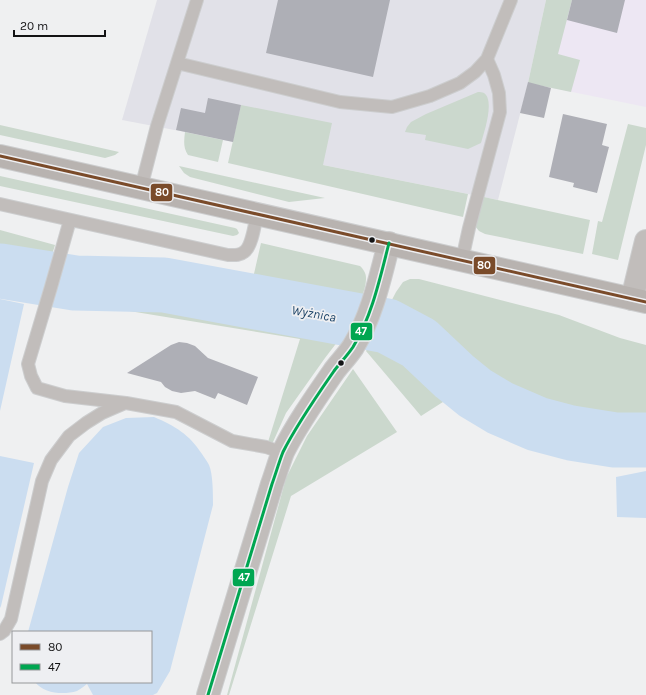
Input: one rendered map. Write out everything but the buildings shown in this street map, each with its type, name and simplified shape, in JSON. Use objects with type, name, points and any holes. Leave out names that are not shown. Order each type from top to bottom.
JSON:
[{"type":"street","points":[[0,156],[389,243],[639,301],[646,241]]},
{"type":"street","points":[[208,695],[272,484],[283,453],[303,417],[334,371],[352,348],[364,325],[373,302],[389,243]]},
{"type":"lane","points":[[142,188],[158,126],[196,0]]},
{"type":"lane","points":[[177,63],[340,102],[392,107],[430,96],[460,83],[475,72],[487,59],[511,0]]},
{"type":"lane","points":[[462,260],[500,112],[499,93],[494,75],[487,59]]},
{"type":"lane","points":[[0,204],[228,255],[238,255],[250,246],[257,214]]},
{"type":"lane","points":[[70,220],[28,364],[31,376],[37,388],[65,396],[126,403],[176,412],[232,441],[266,447],[283,453]]},
{"type":"lane","points":[[0,634],[12,620],[42,481],[51,460],[69,436],[86,423],[102,413],[126,403]]},
{"type":"shaded area","points":[[157,0],[546,0],[528,83],[498,200],[323,165],[233,142],[122,120]]},
{"type":"shaded area","points":[[546,0],[646,0],[646,107],[528,83]]},
{"type":"shaded area","points":[[546,0],[572,0],[558,54],[580,60],[571,92],[528,83]]},
{"type":"shaded area","points":[[478,92],[484,93],[489,102],[488,117],[481,143],[468,149],[425,140],[426,135],[405,132],[411,122]]},
{"type":"shaded area","points":[[241,105],[332,123],[323,165],[468,194],[463,217],[228,163]]},
{"type":"shaded area","points":[[628,124],[646,128],[646,145],[618,260],[592,254],[598,221],[602,222]]},
{"type":"shaded area","points":[[0,125],[119,152],[105,158],[0,135]]},
{"type":"shaded area","points":[[185,132],[223,140],[218,162],[188,155],[184,141]]},
{"type":"shaded area","points":[[179,166],[325,198],[289,202],[190,177],[184,173]]},
{"type":"shaded area","points":[[0,176],[235,228],[239,233],[233,236],[0,186]]},
{"type":"shaded area","points":[[484,197],[590,220],[583,254],[485,234],[479,231],[475,226]]},
{"type":"shaded area","points":[[0,230],[55,245],[46,274],[0,267]]},
{"type":"shaded area","points":[[261,243],[360,266],[366,275],[366,281],[354,316],[166,282],[75,280],[63,278],[66,263],[158,261],[253,278]]},
{"type":"shaded area","points":[[410,279],[419,279],[559,315],[620,338],[646,345],[646,436],[615,437],[573,430],[537,421],[502,406],[478,391],[421,339],[382,319],[403,282]]},
{"type":"shaded area","points":[[61,285],[165,288],[306,314],[351,324],[286,413],[273,442],[268,442],[300,339],[56,299]]},
{"type":"shaded area","points":[[379,331],[419,354],[457,393],[421,416],[366,351]]},
{"type":"shaded area","points":[[353,369],[397,432],[291,496],[229,695],[227,695],[286,478],[307,436]]},
{"type":"water","points":[[0,299],[24,304],[0,411]]},
{"type":"water","points":[[154,417],[175,427],[187,436],[197,447],[206,459],[211,474],[213,505],[170,671],[157,693],[153,695],[93,695],[87,684],[77,691],[72,692],[60,693],[49,691],[36,683],[152,683],[152,631],[28,631],[68,487],[79,453],[103,427],[126,418]]},
{"type":"water","points":[[0,456],[34,463],[0,608]]},
{"type":"water","points":[[646,471],[646,518],[617,517],[616,477]]},
{"type":"waterway","name":"Wyżnica","points":[[0,271],[75,283],[164,285],[387,326],[419,343],[454,376],[475,393],[500,408],[537,424],[571,433],[615,440],[646,440]]},
{"type":"transit line","name":"80","points":[[0,156],[646,302]]},
{"type":"transit line","name":"47","points":[[208,695],[283,452],[307,411],[360,335],[375,296],[389,243]]}]
